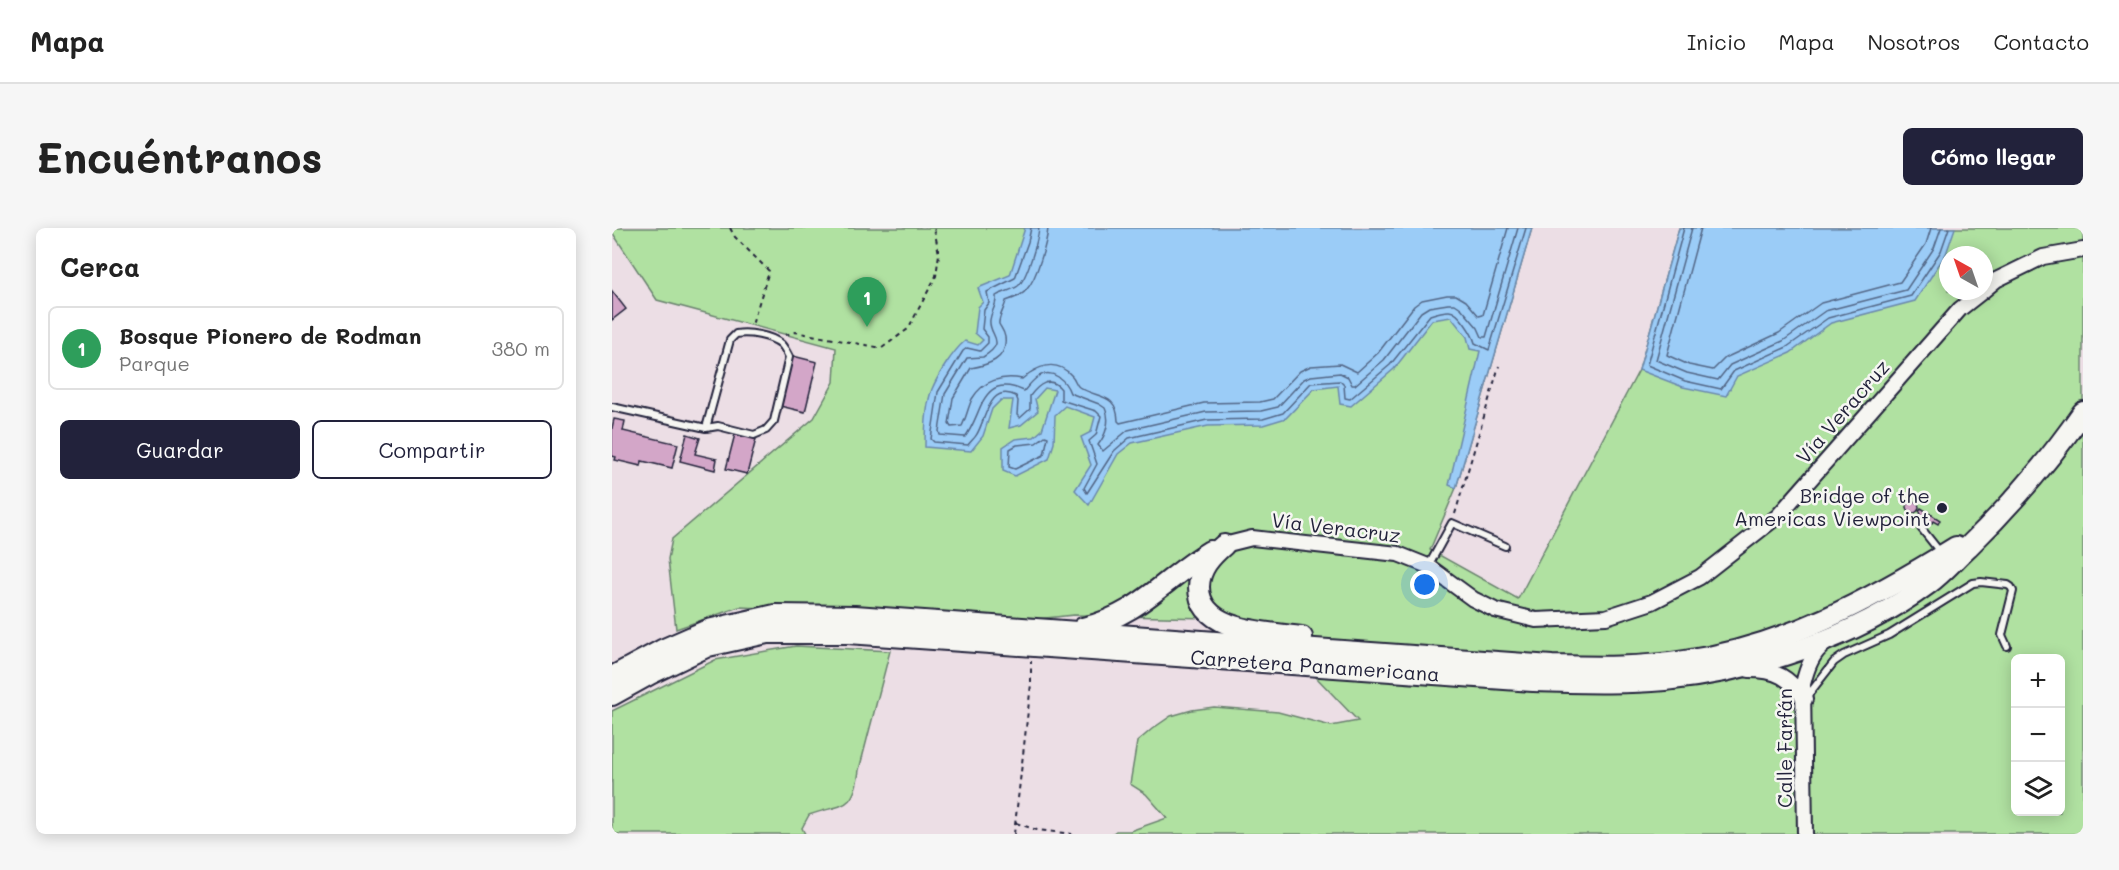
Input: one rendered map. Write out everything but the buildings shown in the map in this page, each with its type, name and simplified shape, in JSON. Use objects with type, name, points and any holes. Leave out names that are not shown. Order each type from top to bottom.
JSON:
[{"type":"highway","name":"Carretera Panamericana","points":[[612,695],[708,646],[767,633],[848,633],[1533,681],[1612,683],[1666,680],[1727,671],[1782,657],[1834,637],[1897,604],[1930,583],[1989,526],[2044,466],[2083,412]]},
{"type":"highway","name":"Carretera Panamericana","points":[[612,677],[662,650],[708,630],[775,615],[855,616],[1552,666],[1618,667],[1685,661],[1735,651],[1775,639],[1823,620],[1861,603],[1989,526]]},
{"type":"highway","points":[[1064,631],[1104,622],[1125,614],[1145,601],[1197,559],[1224,545]]},
{"type":"highway","points":[[1224,545],[1206,563],[1198,584],[1202,602],[1208,612],[1219,621],[1233,627],[1434,658]]},
{"type":"street","name":"Vía Veracruz","points":[[1993,283],[2043,257],[2083,250]]},
{"type":"street","name":"Vía Veracruz","points":[[1224,545],[1252,538],[1398,554],[1428,566],[1473,599],[1495,610],[1536,620],[1606,617],[1653,602],[1700,577],[1778,516],[1952,318],[1973,300]]},
{"type":"street","name":"Calle Farfán","points":[[1805,834],[1803,684],[1812,657],[1822,645],[1834,637]]},
{"type":"street","points":[[1727,671],[1772,671],[1788,680],[1805,699]]},
{"type":"lane","points":[[612,407],[706,428],[718,426],[754,435],[766,430],[774,421],[789,357],[782,345],[772,339],[748,333],[736,334],[730,340],[706,428]]},
{"type":"lane","points":[[1428,566],[1452,523],[1505,546]]},
{"type":"lane","points":[[1921,528],[1942,555]]},
{"type":"lane","points":[[1805,699],[1834,662],[1844,655],[1889,635],[1973,583],[1981,582],[2011,587],[2013,591],[2002,635],[2007,646]]},
{"type":"path","points":[[730,228],[735,237],[769,271],[756,318],[748,333]]},
{"type":"path","points":[[772,339],[795,332],[882,348],[908,329],[936,276],[939,254],[934,228]]},
{"type":"path","points":[[1452,523],[1499,366]]},
{"type":"path","points":[[1014,834],[1031,684],[1031,646]]},
{"type":"path","points":[[1016,823],[1037,830],[1072,834]]},
{"type":"green space","points":[[612,228],[1532,228],[1456,488],[1430,550],[1518,599],[1639,370],[1679,228],[2083,228],[2083,834],[1112,834],[1116,831],[1130,831],[1167,818],[1146,794],[1130,784],[1137,742],[1171,716],[1214,707],[1278,712],[1331,726],[1358,721],[1314,675],[1253,619],[1074,615],[1036,619],[739,607],[676,629],[668,559],[672,539],[814,418],[834,382],[836,348],[657,300],[612,232]]},
{"type":"green space","points":[[796,646],[890,651],[857,784],[849,800],[838,807],[809,815],[802,828],[805,834],[612,834],[612,711],[715,660]]},
{"type":"water","points":[[1025,228],[1532,228],[1456,488],[1449,485],[1480,351],[1470,349],[1467,337],[1451,317],[1432,320],[1394,369],[1351,406],[1340,404],[1338,386],[1314,389],[1286,418],[1263,425],[1208,426],[1132,443],[1118,454],[1089,505],[1075,490],[1091,465],[1081,437],[1091,432],[1095,417],[1065,406],[1055,415],[1054,443],[1049,459],[1015,476],[1003,471],[1003,447],[1015,439],[1034,437],[1042,430],[1055,390],[1045,388],[1035,399],[1038,411],[1021,425],[1009,428],[1013,400],[1001,400],[992,409],[983,436],[971,451],[925,447],[928,402],[938,377],[960,345],[965,341],[978,345],[983,340],[975,333],[978,307],[983,302],[978,288],[1010,275]]},
{"type":"water","points":[[1679,228],[1955,228],[1949,246],[1939,246],[1939,265],[1915,301],[1831,323],[1790,353],[1737,376],[1726,396],[1683,387],[1639,370]]},
{"type":"place","name":"Bosque Pionero de Rodman","points":[[867,327]]},
{"type":"place","name":"Bridge of the Americas Viewpoint","points":[[1942,508]]}]
